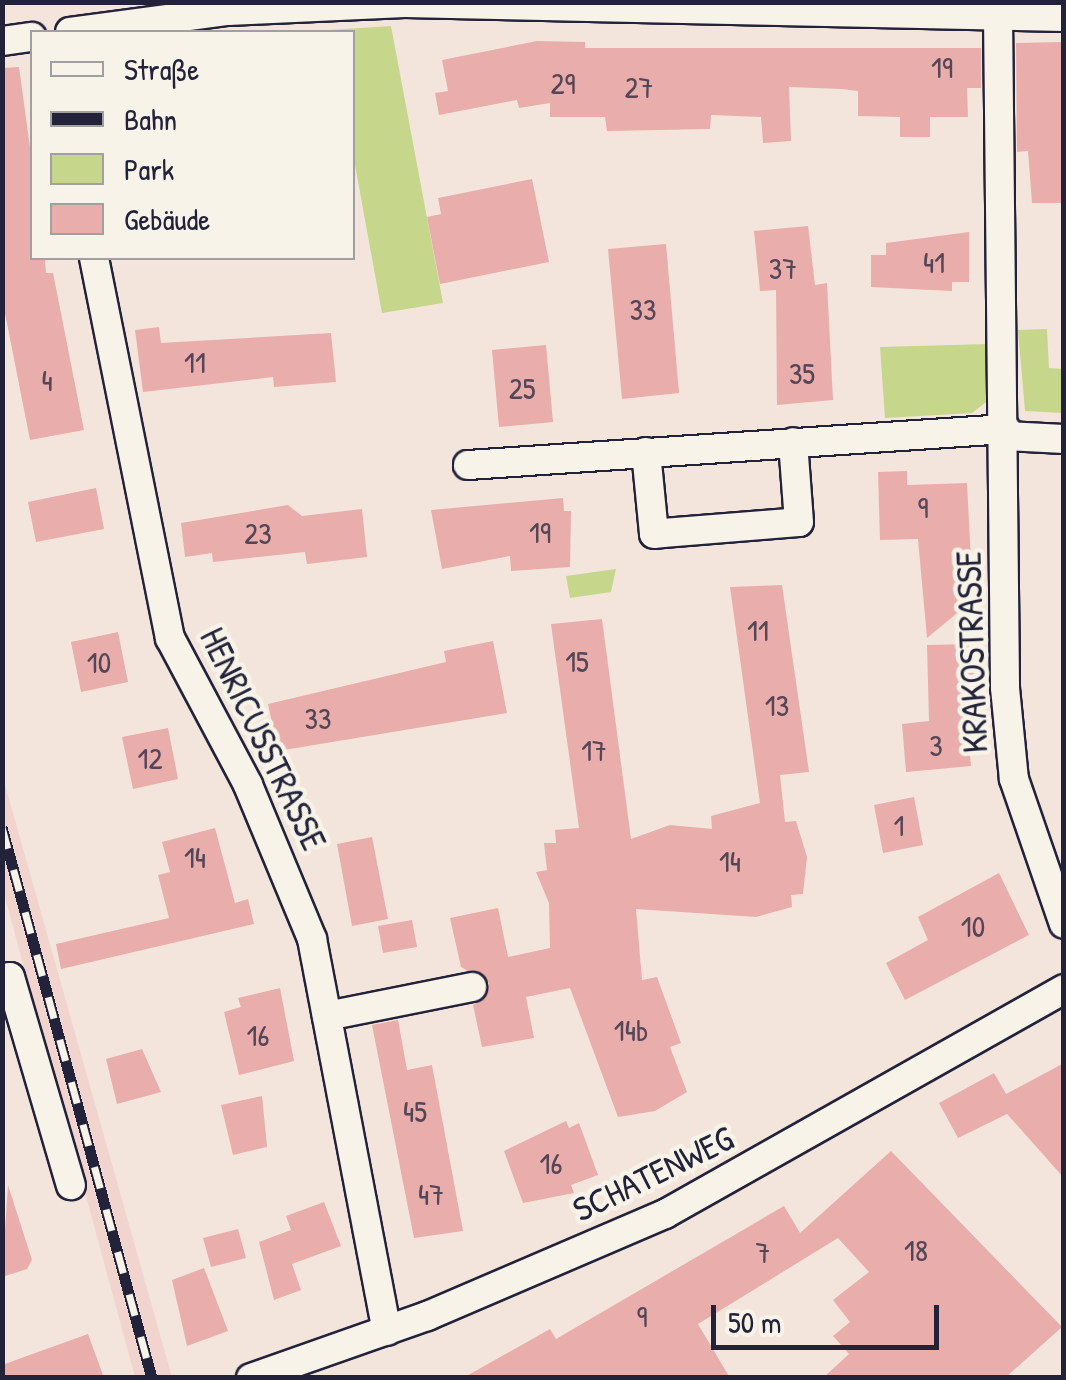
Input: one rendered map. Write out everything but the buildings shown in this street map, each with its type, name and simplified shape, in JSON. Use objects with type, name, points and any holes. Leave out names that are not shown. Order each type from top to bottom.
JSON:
[{"type":"street","points":[[85,30],[228,11],[405,3],[1064,17]]},
{"type":"street","name":"KRAKOSTRASSE","points":[[998,15],[1006,433],[1005,688],[1014,779],[1064,924]]},
{"type":"street","points":[[2,41],[30,37]]},
{"type":"street","name":"HENRICUSSTRASSE","points":[[94,260],[170,638],[293,884],[327,1016],[387,1331]]},
{"type":"street","points":[[468,465],[793,442],[1006,433],[1064,439]]},
{"type":"street","points":[[646,452],[654,534],[663,534],[798,522],[793,442]]},
{"type":"street","points":[[2,979],[10,977],[71,1185]]},
{"type":"street","points":[[327,1016],[472,987]]},
{"type":"street","name":"SCHATENWEG","points":[[251,1378],[387,1331],[665,1214],[1064,988]]},
{"type":"shaded area","points":[[2,774],[172,1377],[135,1377],[3,890]]},
{"type":"green space","points":[[391,26],[443,303],[382,313],[355,165],[355,30],[330,30]]},
{"type":"green space","points":[[1047,329],[1049,368],[1063,369],[1063,413],[1025,411],[1018,330]]},
{"type":"green space","points":[[988,344],[990,399],[972,413],[885,418],[880,347]]},
{"type":"green space","points":[[616,569],[611,592],[570,598],[566,576]]},
{"type":"railway","points":[[2,827],[152,1378]]}]
